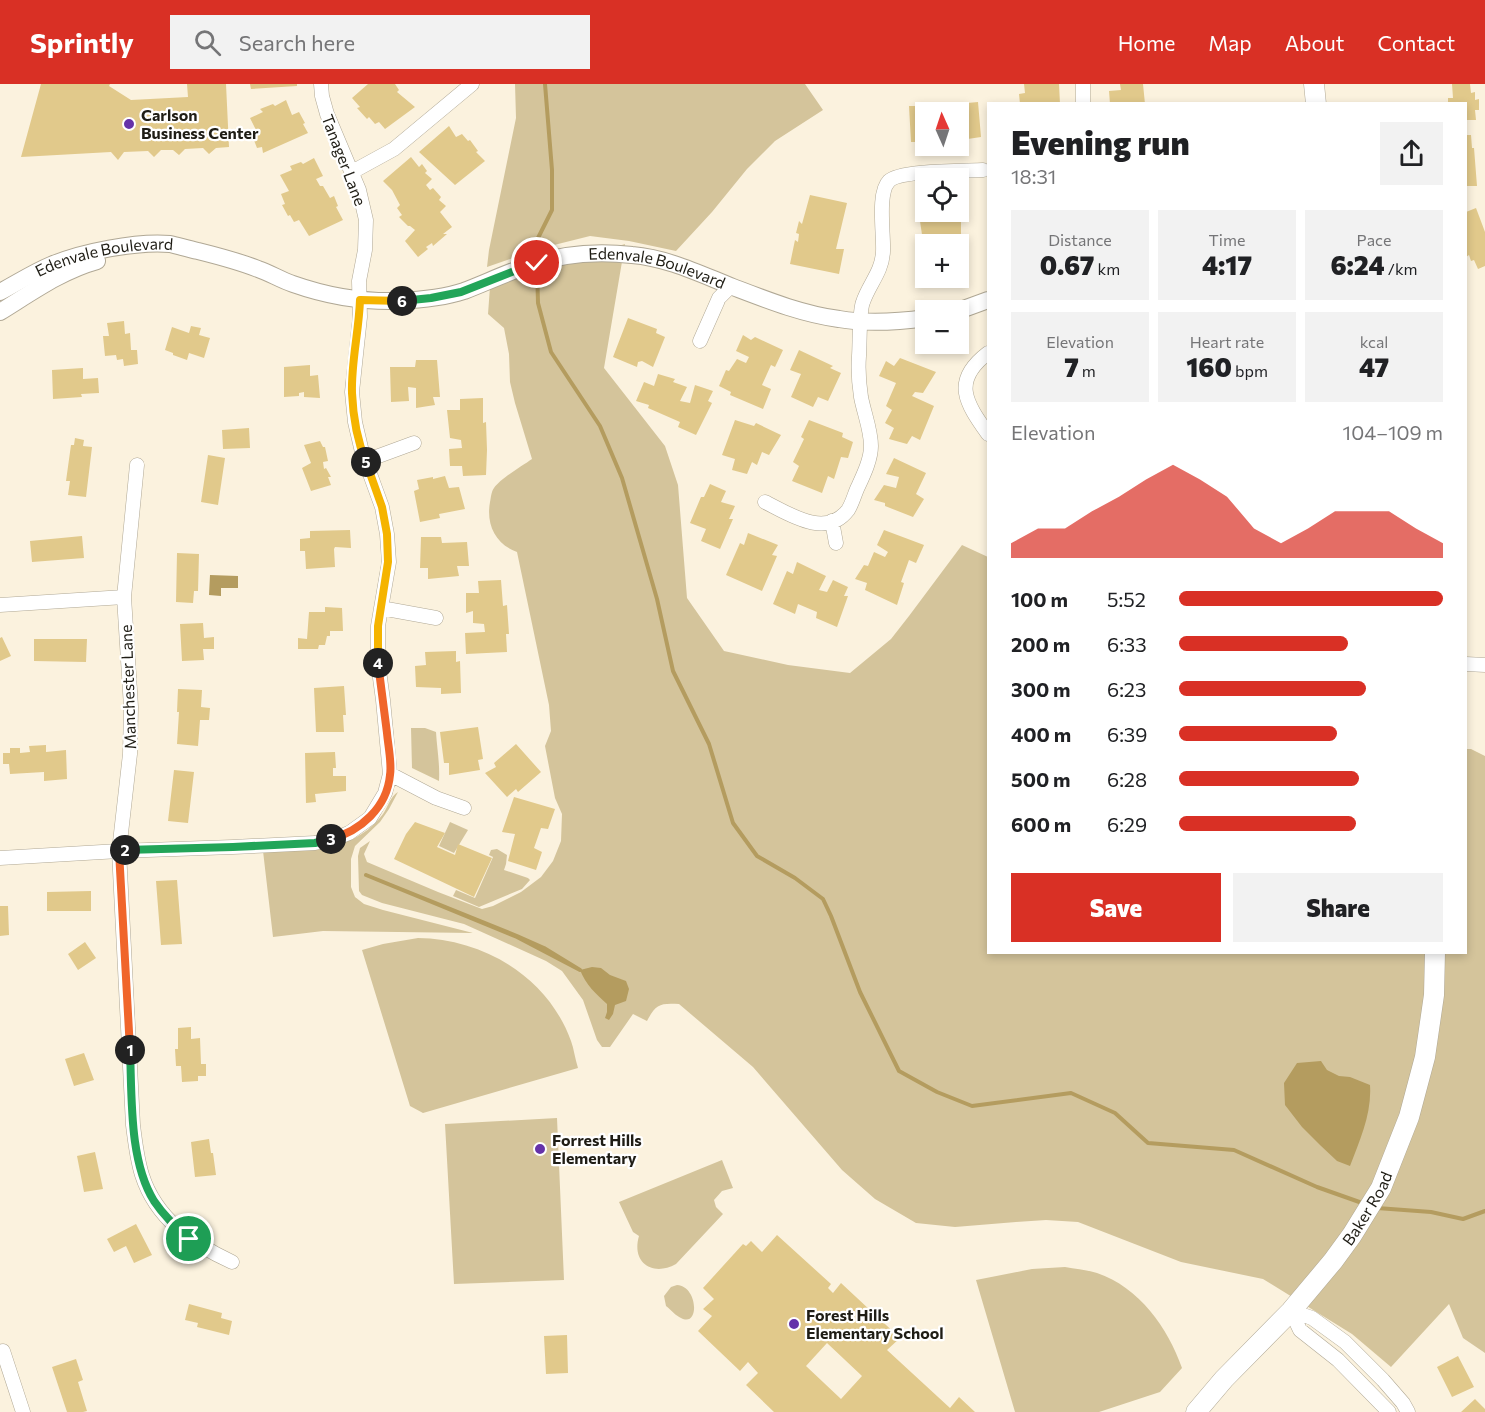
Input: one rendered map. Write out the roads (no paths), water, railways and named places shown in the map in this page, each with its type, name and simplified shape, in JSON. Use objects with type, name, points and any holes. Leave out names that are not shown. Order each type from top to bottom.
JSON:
[{"type":"main road","points":[[1314,84],[1316,102]]},
{"type":"main road","name":"Baker Road","points":[[1196,1412],[1224,1379],[1291,1311],[1333,1261],[1381,1188],[1409,1117],[1425,1057],[1434,996],[1435,954]]},
{"type":"street","name":"Tanager Lane","points":[[0,858],[315,843],[349,833],[370,818],[385,793],[390,774],[378,663],[378,626],[388,562],[387,534],[382,507],[362,452],[355,422],[352,392],[360,317],[359,281],[365,250],[366,220],[359,190],[327,114],[321,84]]},
{"type":"street","points":[[352,172],[394,149],[472,84]]},
{"type":"street","points":[[1083,84],[1083,102]]},
{"type":"street","points":[[765,502],[811,523],[824,523],[840,518],[848,509],[868,460],[871,446],[861,396],[859,363],[862,303],[882,266],[882,194],[889,181],[896,177],[909,174],[983,170]]},
{"type":"street","name":"Edenvale Boulevard","points":[[0,291],[50,265],[69,258],[109,249],[161,244],[214,254],[261,270],[292,284],[326,294],[360,300],[399,301],[461,292],[527,266],[562,257],[597,253],[633,255],[669,262],[778,304],[840,320],[891,322],[915,319]]},
{"type":"street","name":"Edenvale Boulevard","points":[[0,312],[67,272],[106,258],[156,253],[214,254]]},
{"type":"street","points":[[700,341],[719,298],[730,286]]},
{"type":"street","points":[[969,307],[987,303]]},
{"type":"street","points":[[987,354],[971,370],[965,391],[973,412],[987,433]]},
{"type":"street","points":[[365,461],[414,443]]},
{"type":"street","name":"Manchester Lane","points":[[137,465],[124,597],[131,707],[130,754],[119,851],[136,1152],[142,1176],[154,1200],[170,1221],[189,1239],[232,1262]]},
{"type":"street","points":[[832,521],[836,543]]},
{"type":"street","points":[[0,605],[124,597]]},
{"type":"street","points":[[381,608],[436,618]]},
{"type":"street","points":[[1467,664],[1485,665]]},
{"type":"street","points":[[390,774],[436,798],[464,808]]},
{"type":"street","points":[[1291,1311],[1300,1330],[1338,1360],[1389,1412]]},
{"type":"street","points":[[1291,1311],[1312,1318],[1345,1342],[1383,1380],[1408,1412]]},
{"type":"street","points":[[3,1351],[23,1412]]},
{"type":"waterway","points":[[537,256],[537,240],[552,210],[552,170],[545,84]]},
{"type":"waterway","points":[[537,267],[538,303],[551,352],[600,426],[622,478],[657,599],[673,671],[709,744],[733,823],[757,856],[795,878],[823,899],[860,992],[899,1071],[937,1092],[972,1106],[1071,1093],[1115,1113],[1148,1143],[1234,1150],[1317,1187],[1365,1204]]},
{"type":"waterway","points":[[366,875],[517,936],[544,948],[580,970],[517,937],[366,875]]},
{"type":"waterway","points":[[1377,1208],[1431,1212],[1463,1219],[1485,1211]]},
{"type":"place","name":"Carlson Business Center","points":[[129,124]]},
{"type":"place","name":"Forrest Hills Elementary","points":[[540,1149]]},
{"type":"place","name":"Forest Hills Elementary School","points":[[794,1324]]}]
